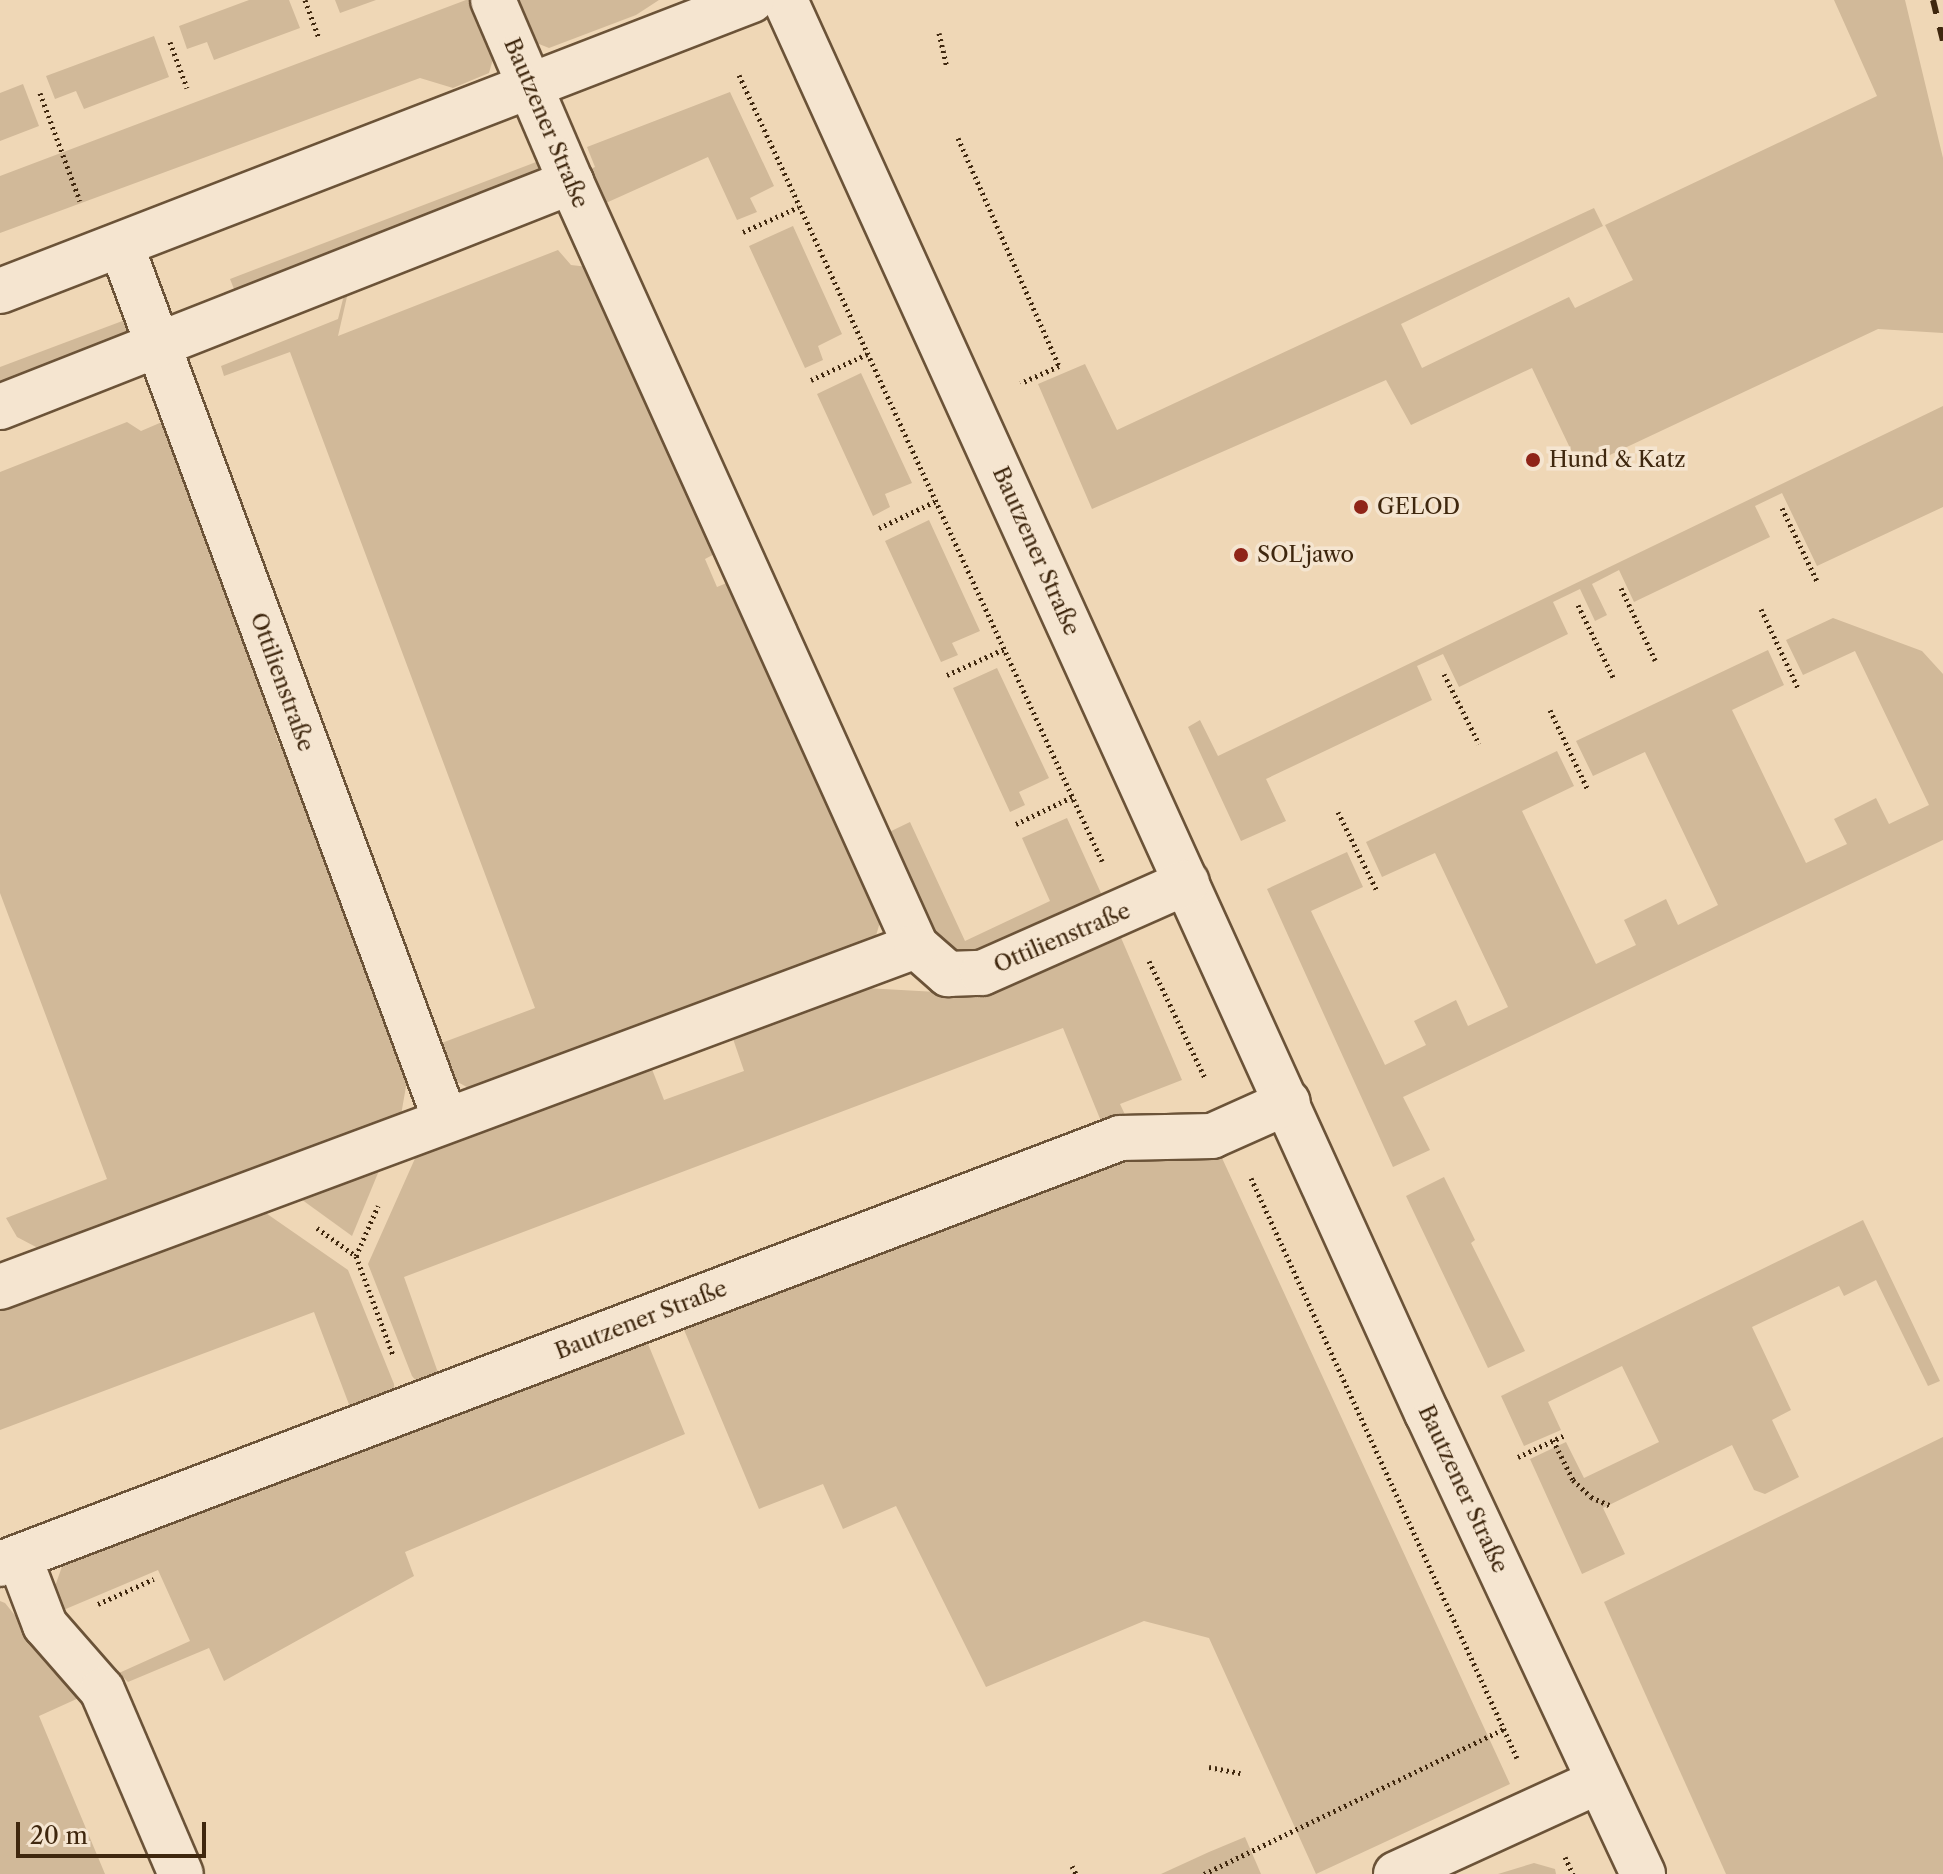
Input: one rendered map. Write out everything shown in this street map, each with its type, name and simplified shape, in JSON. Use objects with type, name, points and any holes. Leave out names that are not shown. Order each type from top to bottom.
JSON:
[{"type":"street","name":"Bautzener Straße","points":[[493,0],[571,182],[916,946]]},
{"type":"street","points":[[0,291],[752,0]]},
{"type":"street","name":"Bautzener Straße","points":[[785,0],[1643,1874]]},
{"type":"street","points":[[0,407],[571,182]]},
{"type":"street","name":"Ottilienstraße","points":[[121,245],[445,1119]]},
{"type":"street","name":"Ottilienstraße","points":[[916,946],[948,974],[982,973],[1187,882]]},
{"type":"street","points":[[4,1275],[259,1191],[445,1119],[916,946]]},
{"type":"street","name":"Bautzener Straße","points":[[9,1560],[1120,1138],[1212,1136],[1288,1102]]},
{"type":"street","points":[[9,1560],[45,1625],[102,1690],[181,1874]]},
{"type":"street","points":[[1396,1874],[1599,1781]]},
{"type":"path","points":[[305,0],[319,38]]},
{"type":"path","points":[[939,33],[947,67]]},
{"type":"path","points":[[170,42],[187,88]]},
{"type":"path","points":[[40,93],[81,203]]},
{"type":"path","points":[[958,138],[1059,366],[1020,383]]},
{"type":"path","points":[[743,232],[799,207]]},
{"type":"path","points":[[811,380],[867,354]]},
{"type":"path","points":[[879,528],[936,501]]},
{"type":"path","points":[[1782,508],[1818,583]]},
{"type":"path","points":[[1621,588],[1655,660]]},
{"type":"path","points":[[1578,605],[1614,679]]},
{"type":"path","points":[[1761,609],[1799,690]]},
{"type":"path","points":[[947,675],[1004,649]]},
{"type":"path","points":[[1444,674],[1479,744]]},
{"type":"path","points":[[1550,710],[1588,790]]},
{"type":"path","points":[[1016,824],[1072,797]]},
{"type":"path","points":[[1338,812],[1377,891]]},
{"type":"path","points":[[259,1191],[356,1256],[413,1406]]},
{"type":"path","points":[[1518,1457],[1563,1436]]},
{"type":"path","points":[[1553,1440],[1573,1480],[1591,1497],[1609,1505]]},
{"type":"path","points":[[92,1606],[154,1579]]},
{"type":"path","points":[[1204,1874],[1504,1729]]},
{"type":"path","points":[[1209,1767],[1240,1773]]},
{"type":"path","points":[[1072,1866],[1076,1874]]},
{"type":"shaded area","points":[[249,0],[289,0],[300,28],[214,60],[207,42],[187,49],[179,26]]},
{"type":"shaded area","points":[[335,0],[376,0],[340,13]]},
{"type":"shaded area","points":[[466,0],[475,0],[491,40],[493,59],[489,73],[453,88],[420,78],[0,233],[0,176]]},
{"type":"shaded area","points":[[511,0],[659,0],[636,15],[549,48],[534,42]]},
{"type":"shaded area","points":[[1834,0],[1905,0],[1943,158],[1943,333],[1878,329],[1580,469],[1532,368],[1411,425],[1386,380],[1092,509],[1038,384],[1085,364],[1117,430],[1594,208],[1603,226],[1401,324],[1422,368],[1569,297],[1575,308],[1633,280],[1605,225],[1877,96]]},
{"type":"shaded area","points":[[154,36],[169,77],[84,109],[76,91],[55,99],[46,76]]},
{"type":"shaded area","points":[[23,84],[39,126],[0,141],[0,93]]},
{"type":"shaded area","points":[[730,92],[774,186],[750,198],[757,212],[737,220],[708,157],[597,207],[582,173],[595,167],[587,147]]},
{"type":"shaded area","points":[[544,159],[550,174],[236,294],[230,279]]},
{"type":"shaded area","points":[[793,226],[842,334],[818,346],[823,360],[805,368],[749,246]]},
{"type":"shaded area","points":[[558,250],[571,265],[597,268],[722,550],[705,559],[717,587],[734,580],[883,912],[875,939],[476,1092],[441,1073],[431,1047],[535,1008],[290,352],[224,376],[221,366],[338,319],[345,291],[349,288],[338,336]]},
{"type":"shaded area","points":[[133,317],[141,336],[0,388],[0,367]]},
{"type":"shaded area","points":[[861,373],[912,483],[885,494],[890,507],[873,516],[817,394]]},
{"type":"shaded area","points":[[1943,406],[1943,507],[1817,566],[1782,493],[1755,506],[1770,537],[1634,602],[1619,570],[1592,584],[1607,615],[1595,621],[1580,589],[1553,602],[1568,634],[1459,687],[1443,654],[1417,666],[1432,700],[1266,779],[1286,821],[1241,841],[1188,727],[1200,720],[1218,756]]},
{"type":"shaded area","points":[[169,419],[282,728],[275,732],[277,739],[280,745],[286,744],[409,1069],[400,1121],[63,1245],[36,1247],[17,1237],[6,1218],[107,1179],[0,893],[0,472],[127,422],[141,431]]},
{"type":"shaded area","points":[[929,520],[980,631],[952,643],[958,655],[941,662],[885,541]]},
{"type":"shaded area","points":[[1833,618],[1922,651],[1943,674],[1943,840],[1403,1097],[1430,1150],[1393,1167],[1267,889],[1347,852],[1363,887],[1311,911],[1385,1065],[1426,1045],[1414,1021],[1456,1000],[1468,1026],[1508,1007],[1435,853],[1382,877],[1366,842],[1557,751],[1574,786],[1522,811],[1596,964],[1636,945],[1624,920],[1666,899],[1678,925],[1718,905],[1645,752],[1593,776],[1576,741],[1768,650],[1784,685],[1732,710],[1806,863],[1847,844],[1834,819],[1876,798],[1889,824],[1929,805],[1855,651],[1803,675],[1786,640]]},
{"type":"shaded area","points":[[997,668],[1049,778],[1019,792],[1025,805],[1010,812],[953,688]]},
{"type":"shaded area","points":[[1067,818],[1105,902],[959,959],[934,942],[883,835],[910,822],[965,941],[1050,901],[1022,838]]},
{"type":"shaded area","points":[[1119,933],[1182,1080],[1120,1104],[1128,1121],[1105,1131],[1063,1028],[404,1277],[441,1381],[423,1389],[412,1376],[368,1264],[421,1145],[648,1059],[664,1100],[744,1071],[730,1030],[847,987],[937,992]]},
{"type":"shaded area","points":[[1222,1158],[1510,1784],[1316,1874],[1209,1638],[1144,1621],[986,1687],[896,1506],[843,1529],[823,1484],[759,1509],[682,1325],[1115,1160]]},
{"type":"shaded area","points":[[383,1161],[352,1236],[294,1194]]},
{"type":"shaded area","points":[[1444,1177],[1475,1240],[1471,1243],[1525,1351],[1488,1368],[1406,1196]]},
{"type":"shaded area","points":[[260,1209],[348,1270],[394,1384],[395,1399],[353,1415],[314,1312],[0,1430],[0,1305]]},
{"type":"shaded area","points":[[1863,1220],[1940,1381],[1928,1386],[1876,1280],[1844,1296],[1839,1286],[1752,1327],[1791,1410],[1772,1420],[1799,1477],[1765,1494],[1754,1490],[1732,1445],[1603,1508],[1625,1554],[1582,1574],[1530,1459],[1566,1442],[1584,1478],[1659,1442],[1622,1366],[1548,1402],[1561,1430],[1524,1446],[1501,1396]]},
{"type":"shaded area","points":[[646,1339],[685,1434],[405,1552],[414,1576],[224,1681],[209,1648],[128,1682],[119,1673],[190,1641],[158,1570],[61,1611],[53,1592],[65,1558]]},
{"type":"shaded area","points":[[1943,1437],[1943,1874],[1726,1874],[1604,1602]]},
{"type":"shaded area","points":[[0,1601],[5,1603],[81,1697],[39,1716],[105,1874],[0,1874]]},
{"type":"shaded area","points":[[1245,1837],[1261,1874],[1161,1874],[1209,1852]]},
{"type":"shaded area","points":[[1534,1863],[1555,1869],[1556,1874],[1498,1874]]},
{"type":"railway","points":[[1933,0],[1943,41]]},
{"type":"place","name":"Hund & Katz","points":[[1533,460]]},
{"type":"place","name":"GELOD","points":[[1361,507]]},
{"type":"place","name":"SOL'jawo","points":[[1241,555]]}]
